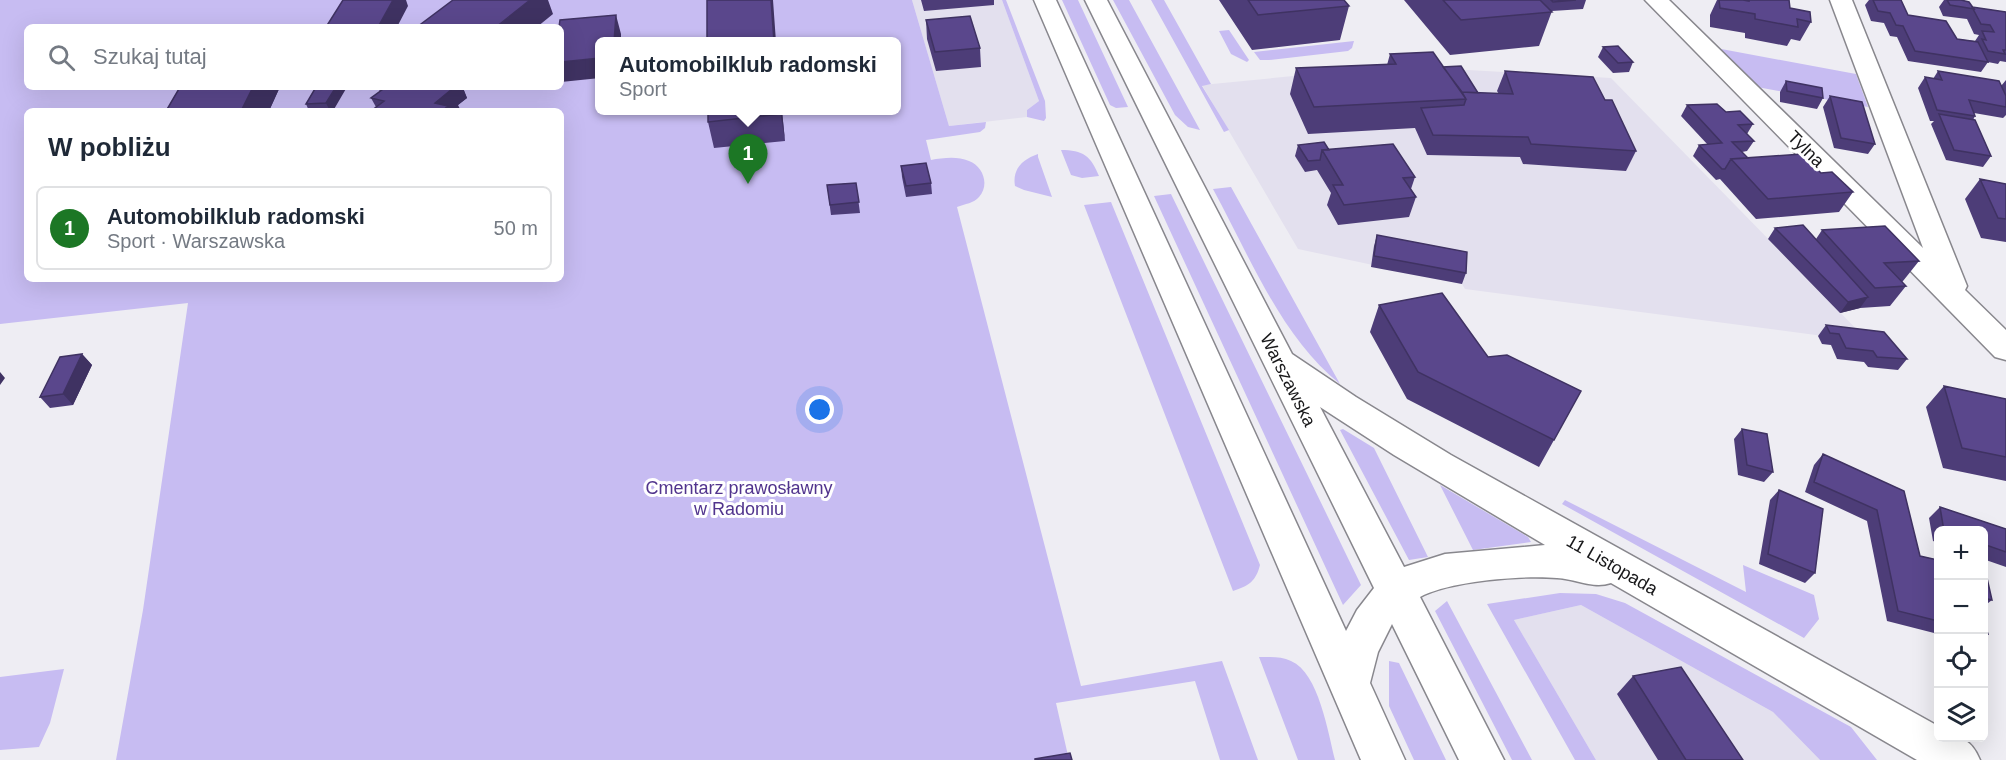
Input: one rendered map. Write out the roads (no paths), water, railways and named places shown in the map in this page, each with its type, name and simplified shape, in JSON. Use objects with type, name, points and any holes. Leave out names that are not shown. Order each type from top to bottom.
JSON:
[{"type":"main road","points":[[1045,0],[1383,760]]},
{"type":"main road","name":"Warszawska","points":[[1096,0],[1482,760]]},
{"type":"main road","name":"Tylna","points":[[1656,0],[2006,349]]},
{"type":"main road","points":[[1841,0],[1957,298]]},
{"type":"main road","name":"11 Listopada","points":[[1276,356],[1317,389],[1368,423],[1658,592],[1958,760]]},
{"type":"main road","points":[[1349,684],[1353,659],[1362,635],[1377,613],[1396,592],[1420,578],[1527,560],[1555,560],[1580,564],[1658,592]]},
{"type":"place","name":"Automobilklub radomski","points":[[748,184]]},
{"type":"park label","name":"Cmentarz prawosławny w Radomiu","points":[[739,498]]}]
